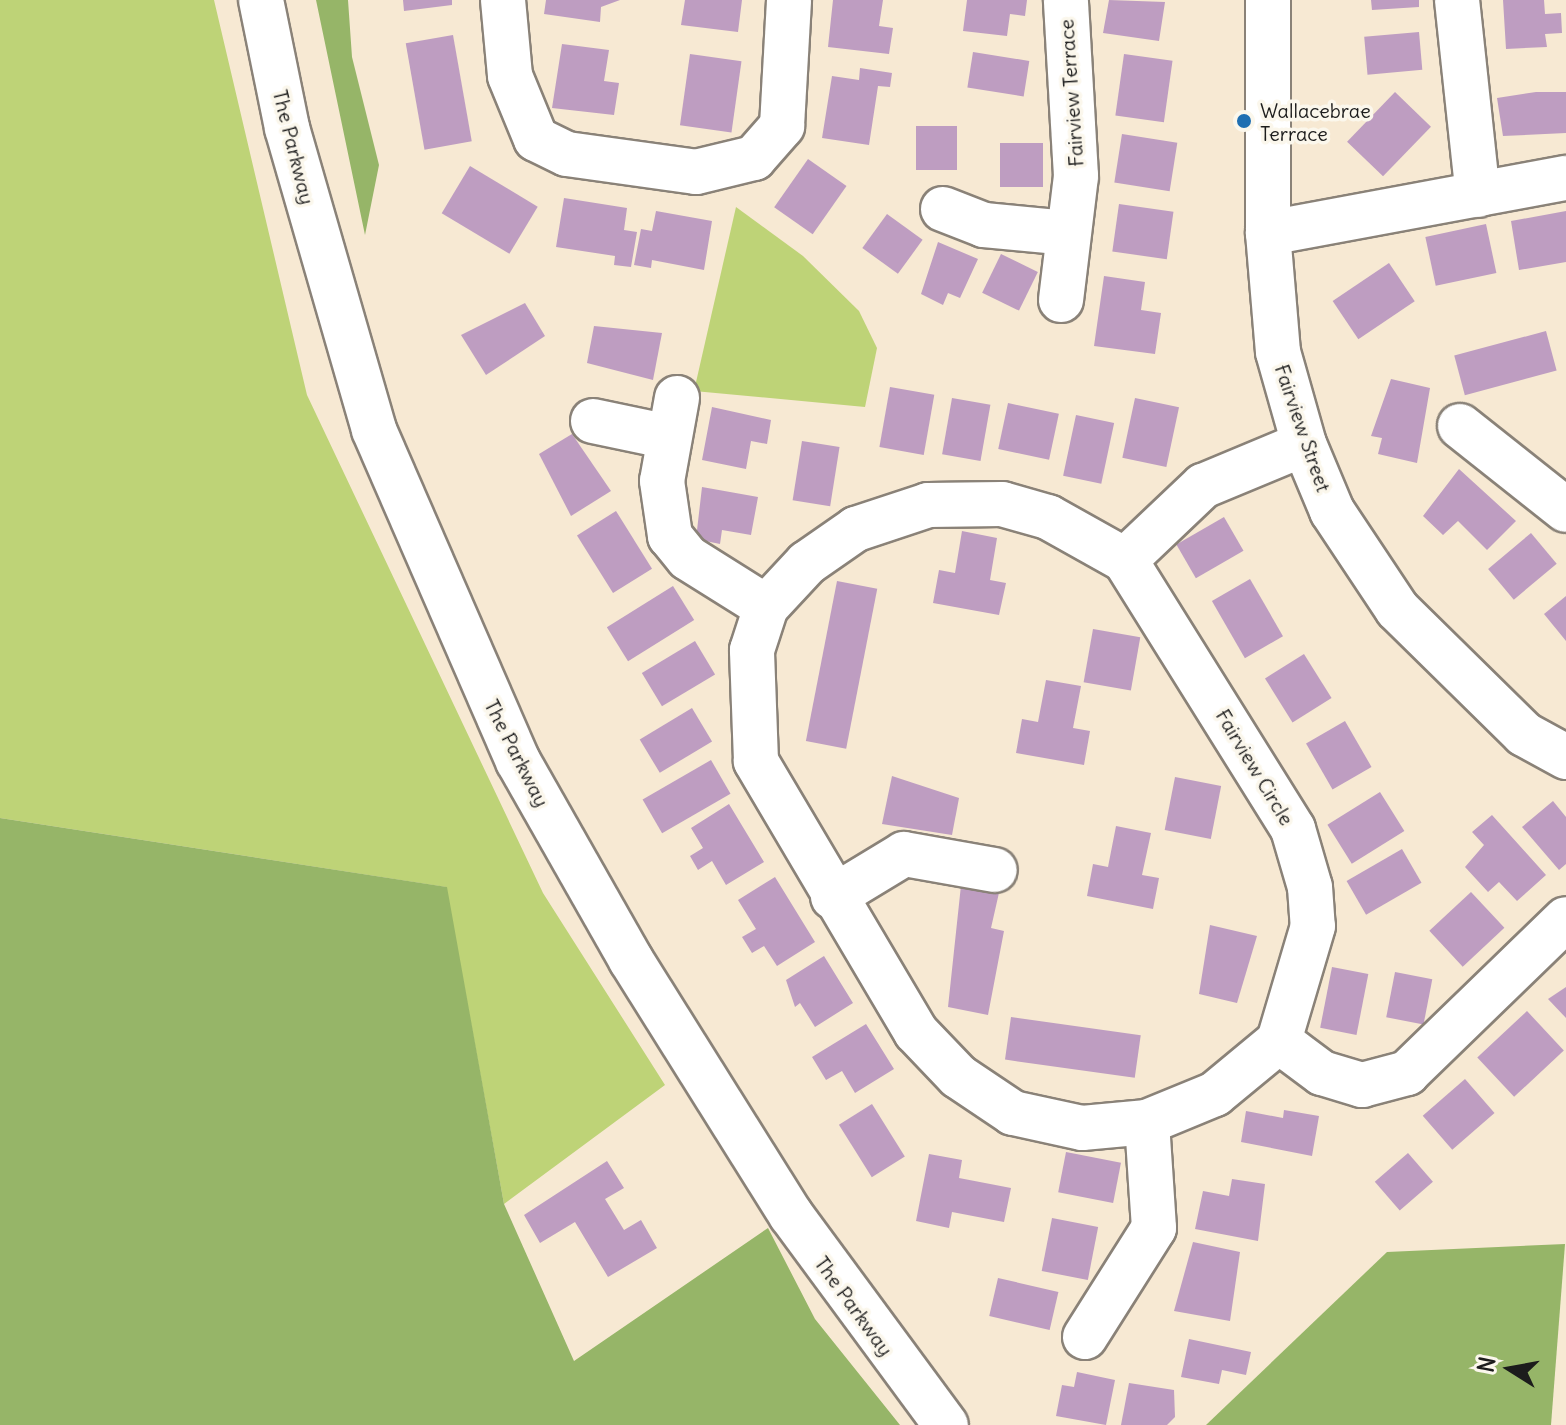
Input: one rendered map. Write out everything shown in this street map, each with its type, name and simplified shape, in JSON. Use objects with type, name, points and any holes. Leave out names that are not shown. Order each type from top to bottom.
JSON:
[{"type":"street","name":"The Parkway","points":[[261,0],[291,143],[374,430],[518,761],[631,960],[791,1215],[946,1425]]},
{"type":"street","points":[[503,0],[510,76],[536,139],[567,154],[696,172],[754,158],[782,126],[789,0]]},
{"type":"street","name":"Fairview Terrace","points":[[1061,300],[1076,161],[1066,0]]},
{"type":"street","name":"Fairview Street","points":[[1268,0],[1268,233],[1278,352],[1304,444],[1332,511],[1397,609],[1524,734],[1566,757]]},
{"type":"street","points":[[1457,0],[1478,195]]},
{"type":"street","points":[[1268,233],[1566,178]]},
{"type":"street","points":[[943,209],[984,225],[1067,233]]},
{"type":"street","points":[[593,421],[673,417],[662,481],[670,536],[688,558],[766,607]]},
{"type":"street","points":[[1460,426],[1566,510]]},
{"type":"street","points":[[1304,444],[1203,486],[1125,560],[1018,509],[928,505],[856,529],[807,563],[766,607],[752,650],[756,761],[833,897],[916,1032],[958,1076],[1013,1113],[1082,1128],[1147,1122],[1215,1094],[1279,1041],[1322,1073],[1362,1085],[1407,1073],[1566,919]]},
{"type":"street","name":"Fairview Circle","points":[[1125,560],[1293,829],[1313,926],[1279,1041]]},
{"type":"street","points":[[833,897],[904,854],[995,870]]},
{"type":"street","points":[[1085,1337],[1154,1228],[1147,1122]]},
{"type":"green space","points":[[0,0],[214,0],[307,395],[543,893],[665,1085],[504,1204],[446,887],[0,818]]},
{"type":"green space","points":[[316,0],[348,0],[352,57],[379,165],[365,235]]},
{"type":"green space","points":[[736,207],[803,256],[859,311],[877,348],[865,407],[694,391]]},
{"type":"green space","points":[[0,818],[447,887],[504,1204],[574,1361],[768,1228],[815,1319],[900,1425],[0,1425]]},
{"type":"green space","points":[[1565,1244],[1551,1425],[1206,1425],[1387,1252]]},
{"type":"building","points":[[403,0],[452,0],[452,5],[404,11]]},
{"type":"building","points":[[546,0],[620,0],[601,7],[600,22],[544,14]]},
{"type":"building","points":[[685,0],[742,0],[738,32],[681,25]]},
{"type":"building","points":[[833,0],[883,0],[879,26],[893,28],[889,54],[828,47]]},
{"type":"building","points":[[967,0],[1027,0],[1025,16],[1010,14],[1007,36],[963,31]]},
{"type":"building","points":[[1109,0],[1165,2],[1159,41],[1103,33]]},
{"type":"building","points":[[1371,0],[1419,0],[1419,7],[1372,10]]},
{"type":"building","points":[[1503,0],[1544,0],[1545,14],[1561,13],[1562,33],[1545,34],[1547,47],[1506,49]]},
{"type":"building","points":[[1419,32],[1422,70],[1368,75],[1364,37]]},
{"type":"building","points":[[453,35],[472,141],[424,150],[406,43]]},
{"type":"building","points":[[562,44],[609,50],[604,81],[619,83],[614,115],[552,108]]},
{"type":"building","points":[[973,52],[1029,61],[1024,96],[967,88]]},
{"type":"building","points":[[690,54],[741,61],[731,133],[680,125]]},
{"type":"building","points":[[1124,54],[1173,61],[1164,122],[1115,115]]},
{"type":"building","points":[[860,68],[892,73],[890,87],[878,86],[869,145],[822,138],[832,76],[859,80]]},
{"type":"building","points":[[1395,92],[1431,127],[1383,176],[1347,142]]},
{"type":"building","points":[[1536,92],[1566,92],[1566,133],[1503,136],[1497,98]]},
{"type":"building","points":[[916,126],[957,126],[957,170],[916,170]]},
{"type":"building","points":[[1122,134],[1177,143],[1170,191],[1114,182]]},
{"type":"building","points":[[1000,143],[1043,143],[1043,187],[1000,187]]},
{"type":"building","points":[[808,159],[847,186],[813,234],[774,207]]},
{"type":"building","points":[[470,166],[538,207],[509,254],[442,213]]},
{"type":"building","points":[[564,198],[627,208],[624,230],[637,232],[631,267],[614,265],[615,256],[556,247]]},
{"type":"building","points":[[1119,204],[1173,212],[1167,259],[1112,252]]},
{"type":"building","points":[[656,211],[712,221],[704,270],[652,260],[651,268],[634,265],[641,229],[652,231]]},
{"type":"building","points":[[1566,211],[1566,262],[1519,270],[1511,221]]},
{"type":"building","points":[[887,214],[923,240],[898,274],[862,248]]},
{"type":"building","points":[[1486,224],[1496,273],[1436,286],[1425,237]]},
{"type":"building","points":[[938,242],[978,259],[960,298],[948,293],[943,305],[921,294]]},
{"type":"building","points":[[1001,254],[1038,272],[1019,311],[982,293]]},
{"type":"building","points":[[1389,263],[1415,301],[1358,339],[1333,301]]},
{"type":"building","points":[[1104,276],[1145,282],[1141,310],[1161,313],[1155,354],[1094,346]]},
{"type":"building","points":[[525,303],[545,336],[486,375],[461,335]]},
{"type":"building","points":[[594,326],[662,333],[653,380],[587,363]]},
{"type":"building","points":[[1546,331],[1557,371],[1465,395],[1454,356]]},
{"type":"building","points":[[1391,379],[1430,388],[1417,463],[1378,454],[1382,438],[1371,436]]},
{"type":"building","points":[[890,387],[934,395],[924,455],[879,447]]},
{"type":"building","points":[[952,398],[990,405],[981,461],[942,454]]},
{"type":"building","points":[[1135,398],[1179,407],[1166,467],[1122,458]]},
{"type":"building","points":[[1008,403],[1059,414],[1049,460],[998,449]]},
{"type":"building","points":[[712,407],[771,420],[767,444],[751,441],[746,469],[702,460]]},
{"type":"building","points":[[1076,415],[1114,423],[1101,484],[1063,476]]},
{"type":"building","points":[[572,434],[611,491],[571,516],[539,454]]},
{"type":"building","points":[[802,441],[840,447],[830,506],[793,500]]},
{"type":"building","points":[[1459,469],[1516,521],[1487,550],[1458,521],[1443,535],[1423,516]]},
{"type":"building","points":[[702,487],[758,497],[751,535],[722,530],[720,544],[696,539]]},
{"type":"building","points":[[616,511],[652,569],[613,593],[577,535]]},
{"type":"building","points":[[1224,517],[1244,551],[1196,578],[1176,544]]},
{"type":"building","points":[[962,531],[997,538],[990,580],[1006,583],[999,615],[933,603],[939,570],[955,573]]},
{"type":"building","points":[[1531,533],[1557,564],[1514,600],[1488,569]]},
{"type":"building","points":[[1250,579],[1283,636],[1245,658],[1212,601]]},
{"type":"building","points":[[837,581],[877,589],[846,749],[806,741]]},
{"type":"building","points":[[673,586],[694,620],[628,661],[607,627]]},
{"type":"building","points":[[1566,596],[1566,641],[1544,614]]},
{"type":"building","points":[[1093,629],[1140,637],[1131,691],[1084,682]]},
{"type":"building","points":[[695,641],[715,674],[662,706],[642,673]]},
{"type":"building","points":[[1304,654],[1332,698],[1293,722],[1265,678]]},
{"type":"building","points":[[1046,680],[1081,686],[1073,728],[1090,731],[1084,765],[1016,753],[1022,719],[1038,722]]},
{"type":"building","points":[[692,708],[712,741],[660,773],[640,739]]},
{"type":"building","points":[[1345,721],[1372,767],[1333,789],[1306,744]]},
{"type":"building","points":[[711,760],[730,794],[662,833],[643,800]]},
{"type":"building","points":[[892,776],[959,798],[952,835],[882,824]]},
{"type":"building","points":[[1175,777],[1221,786],[1211,839],[1165,830]]},
{"type":"building","points":[[1380,792],[1404,831],[1352,864],[1327,825]]},
{"type":"building","points":[[1553,801],[1566,817],[1566,864],[1559,870],[1522,827]]},
{"type":"building","points":[[729,804],[764,862],[726,885],[712,861],[698,870],[690,856],[703,848],[691,828]]},
{"type":"building","points":[[1492,815],[1546,875],[1517,901],[1499,882],[1488,892],[1465,867],[1484,845],[1472,832]]},
{"type":"building","points":[[1116,826],[1151,833],[1142,875],[1159,878],[1153,909],[1087,896],[1093,864],[1108,867]]},
{"type":"building","points":[[1402,849],[1422,883],[1366,915],[1347,881]]},
{"type":"building","points":[[962,876],[1001,884],[991,928],[1004,931],[988,1015],[948,1007]]},
{"type":"building","points":[[775,877],[815,942],[777,966],[764,946],[752,953],[742,937],[756,929],[738,900]]},
{"type":"building","points":[[1471,892],[1504,928],[1463,967],[1429,931]]},
{"type":"building","points":[[1210,925],[1257,936],[1237,1003],[1199,994]]},
{"type":"building","points":[[824,956],[853,1003],[815,1027],[800,1003],[795,1007],[786,980]]},
{"type":"building","points":[[1332,967],[1368,974],[1356,1035],[1320,1028]]},
{"type":"building","points":[[1395,972],[1432,979],[1424,1024],[1386,1017]]},
{"type":"building","points":[[1566,987],[1566,1018],[1548,999]]},
{"type":"building","points":[[1527,1011],[1564,1050],[1514,1097],[1477,1057]]},
{"type":"building","points":[[1011,1017],[1141,1035],[1135,1078],[1005,1060]]},
{"type":"building","points":[[866,1024],[894,1069],[855,1093],[842,1071],[826,1080],[812,1057]]},
{"type":"building","points":[[1465,1079],[1495,1113],[1452,1150],[1423,1116]]},
{"type":"building","points":[[872,1104],[905,1157],[872,1177],[839,1125]]},
{"type":"building","points":[[1284,1110],[1319,1116],[1312,1156],[1241,1142],[1246,1111],[1283,1118]]},
{"type":"building","points":[[1066,1152],[1121,1163],[1113,1203],[1058,1192]]},
{"type":"building","points":[[1408,1153],[1433,1182],[1400,1211],[1375,1182]]},
{"type":"building","points":[[929,1154],[962,1160],[959,1178],[1011,1188],[1004,1222],[952,1212],[949,1228],[916,1221]]},
{"type":"building","points":[[607,1161],[624,1188],[605,1199],[624,1230],[641,1220],[657,1248],[608,1277],[575,1222],[540,1243],[524,1215]]},
{"type":"building","points":[[1232,1179],[1265,1184],[1258,1241],[1195,1229],[1203,1191],[1229,1196]]},
{"type":"building","points":[[1052,1218],[1098,1227],[1088,1280],[1042,1271]]},
{"type":"building","points":[[1193,1242],[1240,1252],[1230,1321],[1174,1311]]},
{"type":"building","points":[[998,1278],[1058,1292],[1050,1330],[989,1316]]},
{"type":"building","points":[[1189,1339],[1251,1352],[1246,1375],[1222,1370],[1219,1384],[1181,1377]]},
{"type":"building","points":[[1077,1372],[1115,1380],[1106,1425],[1056,1416],[1062,1385],[1074,1387]]},
{"type":"building","points":[[1129,1383],[1174,1390],[1175,1417],[1167,1425],[1121,1425]]},
{"type":"place","name":"Wallacebrae Terrace","points":[[1244,121]]}]
